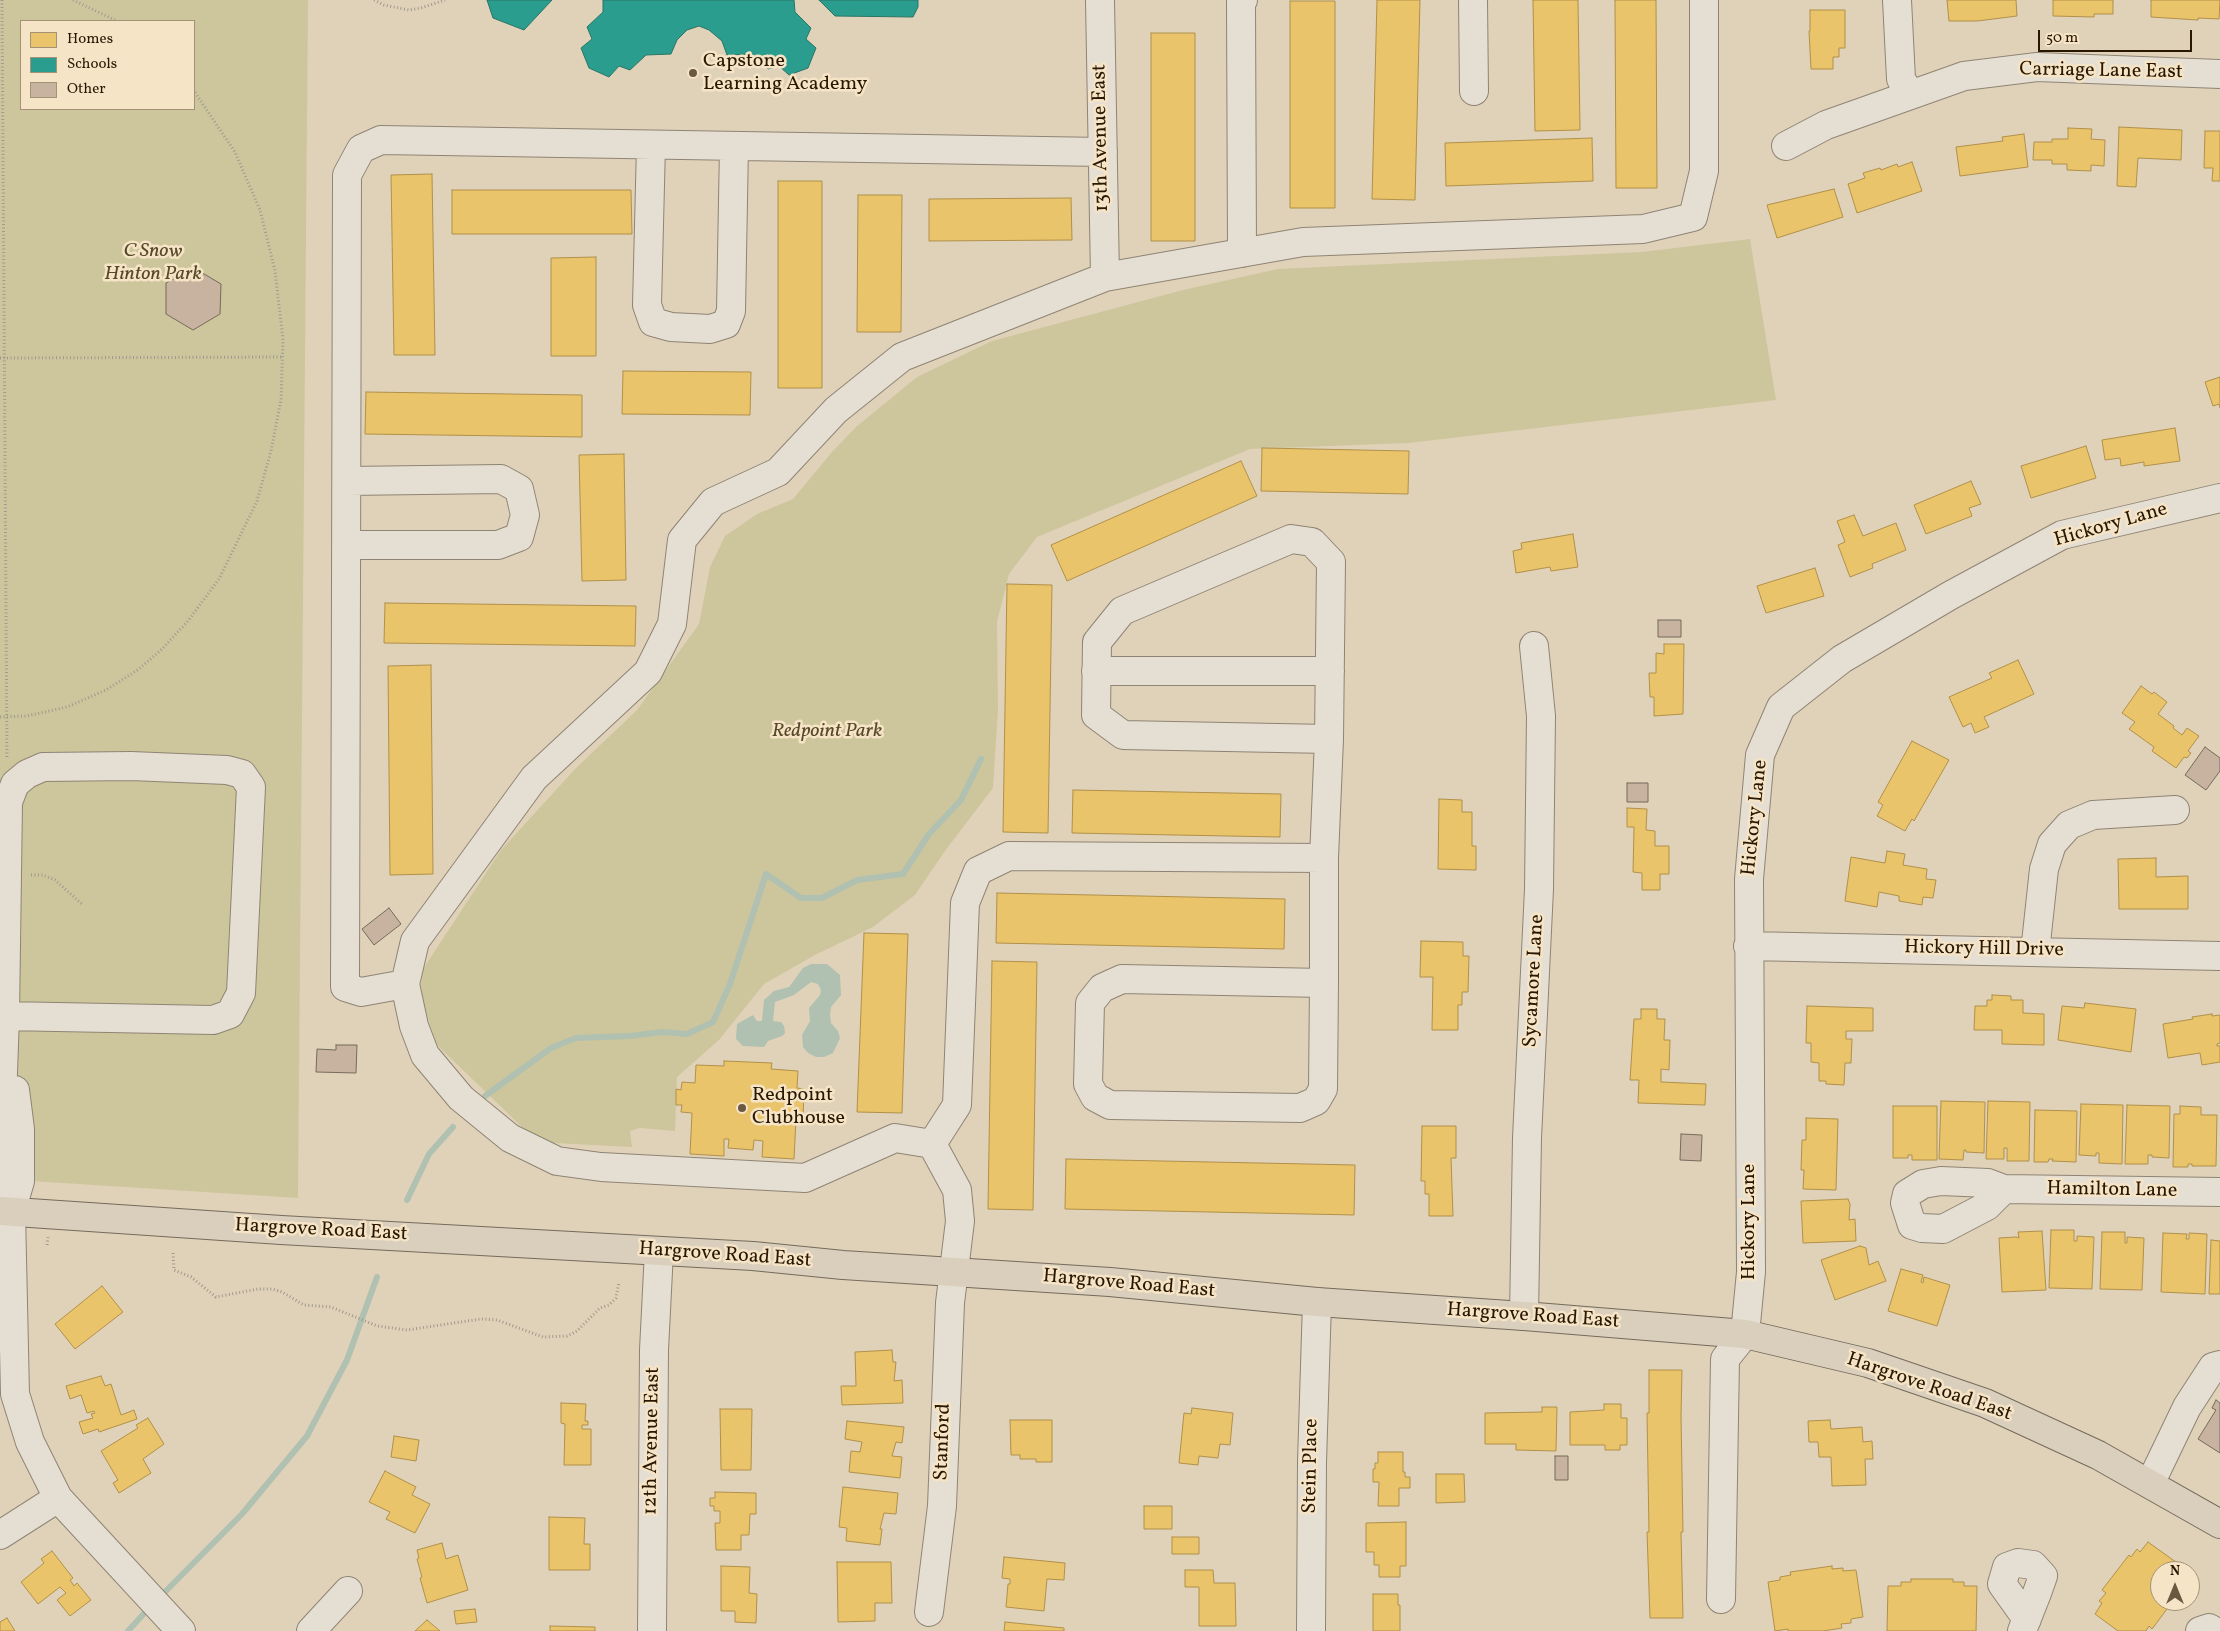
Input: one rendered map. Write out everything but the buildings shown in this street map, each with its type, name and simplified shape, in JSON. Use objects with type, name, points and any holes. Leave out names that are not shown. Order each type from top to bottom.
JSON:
[{"type":"main road","name":"Hargrove Road East","points":[[6,1211],[753,1256],[844,1265],[1110,1282],[1317,1302],[1745,1334],[1868,1363],[1985,1403],[2098,1455],[2220,1524]]},
{"type":"street","name":"13th Avenue East","points":[[1100,0],[1104,277]]},
{"type":"street","points":[[1242,0],[1242,253]]},
{"type":"street","points":[[1473,0],[1474,91]]},
{"type":"street","points":[[1324,858],[1009,856],[978,871],[965,903],[957,1105],[932,1144],[895,1138],[805,1178],[601,1167],[557,1161],[510,1138],[460,1098],[426,1055],[414,1026],[405,984],[415,941],[534,778],[648,672],[672,624],[682,540],[713,502],[778,472],[836,410],[902,357],[1104,277],[1303,242],[1643,229],[1693,217],[1704,171],[1704,0]]},
{"type":"street","points":[[1897,0],[1901,79],[1910,94]]},
{"type":"street","name":"Carriage Lane East","points":[[1786,146],[1826,126],[1964,76],[2038,67],[2220,74]]},
{"type":"street","points":[[405,984],[361,992],[345,988],[347,175],[361,149],[381,140],[1102,152]]},
{"type":"street","points":[[651,145],[647,305],[653,322],[671,327],[710,329],[726,324],[731,311],[734,146]]},
{"type":"street","points":[[347,481],[500,479],[519,489],[525,515],[519,537],[498,545],[347,545]]},
{"type":"street","name":"Hickory Lane","points":[[1745,1334],[1750,1272],[1749,879],[1760,755],[1781,707],[1842,659],[1951,595],[2062,535],[2220,498]]},
{"type":"street","points":[[1324,983],[1122,979],[1102,988],[1090,1003],[1088,1084],[1095,1097],[1110,1105],[1300,1108],[1316,1101],[1323,1089],[1324,983],[1324,858],[1329,739],[1330,562],[1312,542],[1291,539],[1122,611],[1097,642],[1096,715],[1123,735],[1329,739]]},
{"type":"street","name":"Sycamore Lane","points":[[1524,1316],[1528,1138],[1539,889],[1541,716],[1534,646]]},
{"type":"street","points":[[1096,671],[1330,671]]},
{"type":"street","points":[[5,1016],[213,1020],[230,1014],[242,993],[251,787],[242,774],[227,770],[131,766],[43,767],[27,774],[15,784],[8,802],[5,1016],[0,1130],[1,1183],[6,1211],[16,1394],[30,1442],[58,1498],[173,1622]]},
{"type":"street","points":[[2035,952],[2044,870],[2052,844],[2069,825],[2093,815],[2175,810]]},
{"type":"street","name":"Hickory Hill Drive","points":[[1748,946],[2220,956]]},
{"type":"street","name":"Stanford","points":[[930,1612],[942,1506],[953,1272],[960,1221],[957,1190],[932,1144]]},
{"type":"street","name":"Hamilton Lane","points":[[2004,1189],[2220,1192]]},
{"type":"street","name":"12th Avenue East","points":[[652,1631],[654,1350],[659,1251]]},
{"type":"street","name":"Stein Place","points":[[1311,1631],[1312,1462],[1317,1302]]},
{"type":"street","points":[[1721,1599],[1725,1360],[1745,1334]]},
{"type":"street","points":[[2150,1484],[2187,1407],[2212,1367],[2220,1365]]},
{"type":"street","points":[[0,1535],[58,1498]]},
{"type":"street","points":[[311,1631],[348,1591]]},
{"type":"street","points":[[2200,1631],[2209,1628],[2214,1631]]},
{"type":"path","points":[[2,0],[2,358],[7,764]]},
{"type":"path","points":[[73,0],[115,20]]},
{"type":"path","points":[[374,0],[384,6],[409,10],[445,0]]},
{"type":"path","points":[[0,717],[27,716],[67,707],[106,690],[162,649],[188,621],[219,579],[257,500],[271,451],[281,400],[283,340],[275,271],[260,210],[235,152],[195,93]]},
{"type":"path","points":[[2,358],[282,357]]},
{"type":"path","points":[[7,874],[43,875],[55,880],[83,905]]},
{"type":"path","points":[[173,1253],[174,1270],[191,1277],[216,1297],[258,1289],[272,1289],[282,1292],[304,1305],[332,1307],[377,1326],[407,1330],[481,1319],[497,1320],[543,1337],[568,1336],[577,1331],[600,1308],[609,1305],[616,1298],[619,1282]]},
{"type":"green space","name":"C Snow Hinton Park","points":[[0,0],[308,0],[298,1198],[0,1179]]},
{"type":"green space","name":"Redpoint Park","points":[[1750,239],[1776,400],[1409,443],[1250,449],[1037,537],[1009,574],[997,622],[998,710],[993,788],[945,851],[915,895],[873,927],[815,955],[764,984],[719,1040],[677,1077],[675,1131],[640,1128],[630,1131],[632,1147],[554,1143],[523,1128],[436,1044],[420,993],[423,969],[501,850],[575,769],[637,710],[699,624],[710,567],[725,536],[757,514],[793,499],[832,452],[856,427],[917,377],[992,341],[1183,290],[1278,269],[1642,252]]},
{"type":"shaded area","points":[[811,964],[827,964],[840,975],[841,995],[831,1007],[830,1014],[831,1023],[838,1031],[840,1038],[833,1053],[824,1057],[816,1057],[808,1053],[803,1047],[802,1035],[810,1021],[809,1008],[820,995],[821,990],[818,984],[811,982],[794,995],[775,1002],[773,1021],[781,1022],[784,1026],[785,1033],[782,1036],[768,1041],[764,1047],[743,1046],[736,1039],[737,1024],[753,1015],[757,1021],[762,1021],[764,1000],[774,991],[789,987],[803,968]]},
{"type":"waterway","points":[[485,1096],[551,1048],[576,1038],[630,1036],[662,1032],[687,1034],[713,1022],[730,984],[766,874],[801,898],[822,898],[857,880],[903,874],[929,834],[961,800],[981,759]]},
{"type":"waterway","points":[[407,1200],[429,1154],[453,1127]]},
{"type":"waterway","points":[[159,1598],[242,1514],[307,1436],[347,1360],[377,1277]]},
{"type":"waterway","points":[[128,1631],[150,1607]]},
{"type":"place","name":"Capstone Learning Academy","points":[[693,73]]},
{"type":"place","name":"Redpoint Clubhouse","points":[[742,1108]]}]
